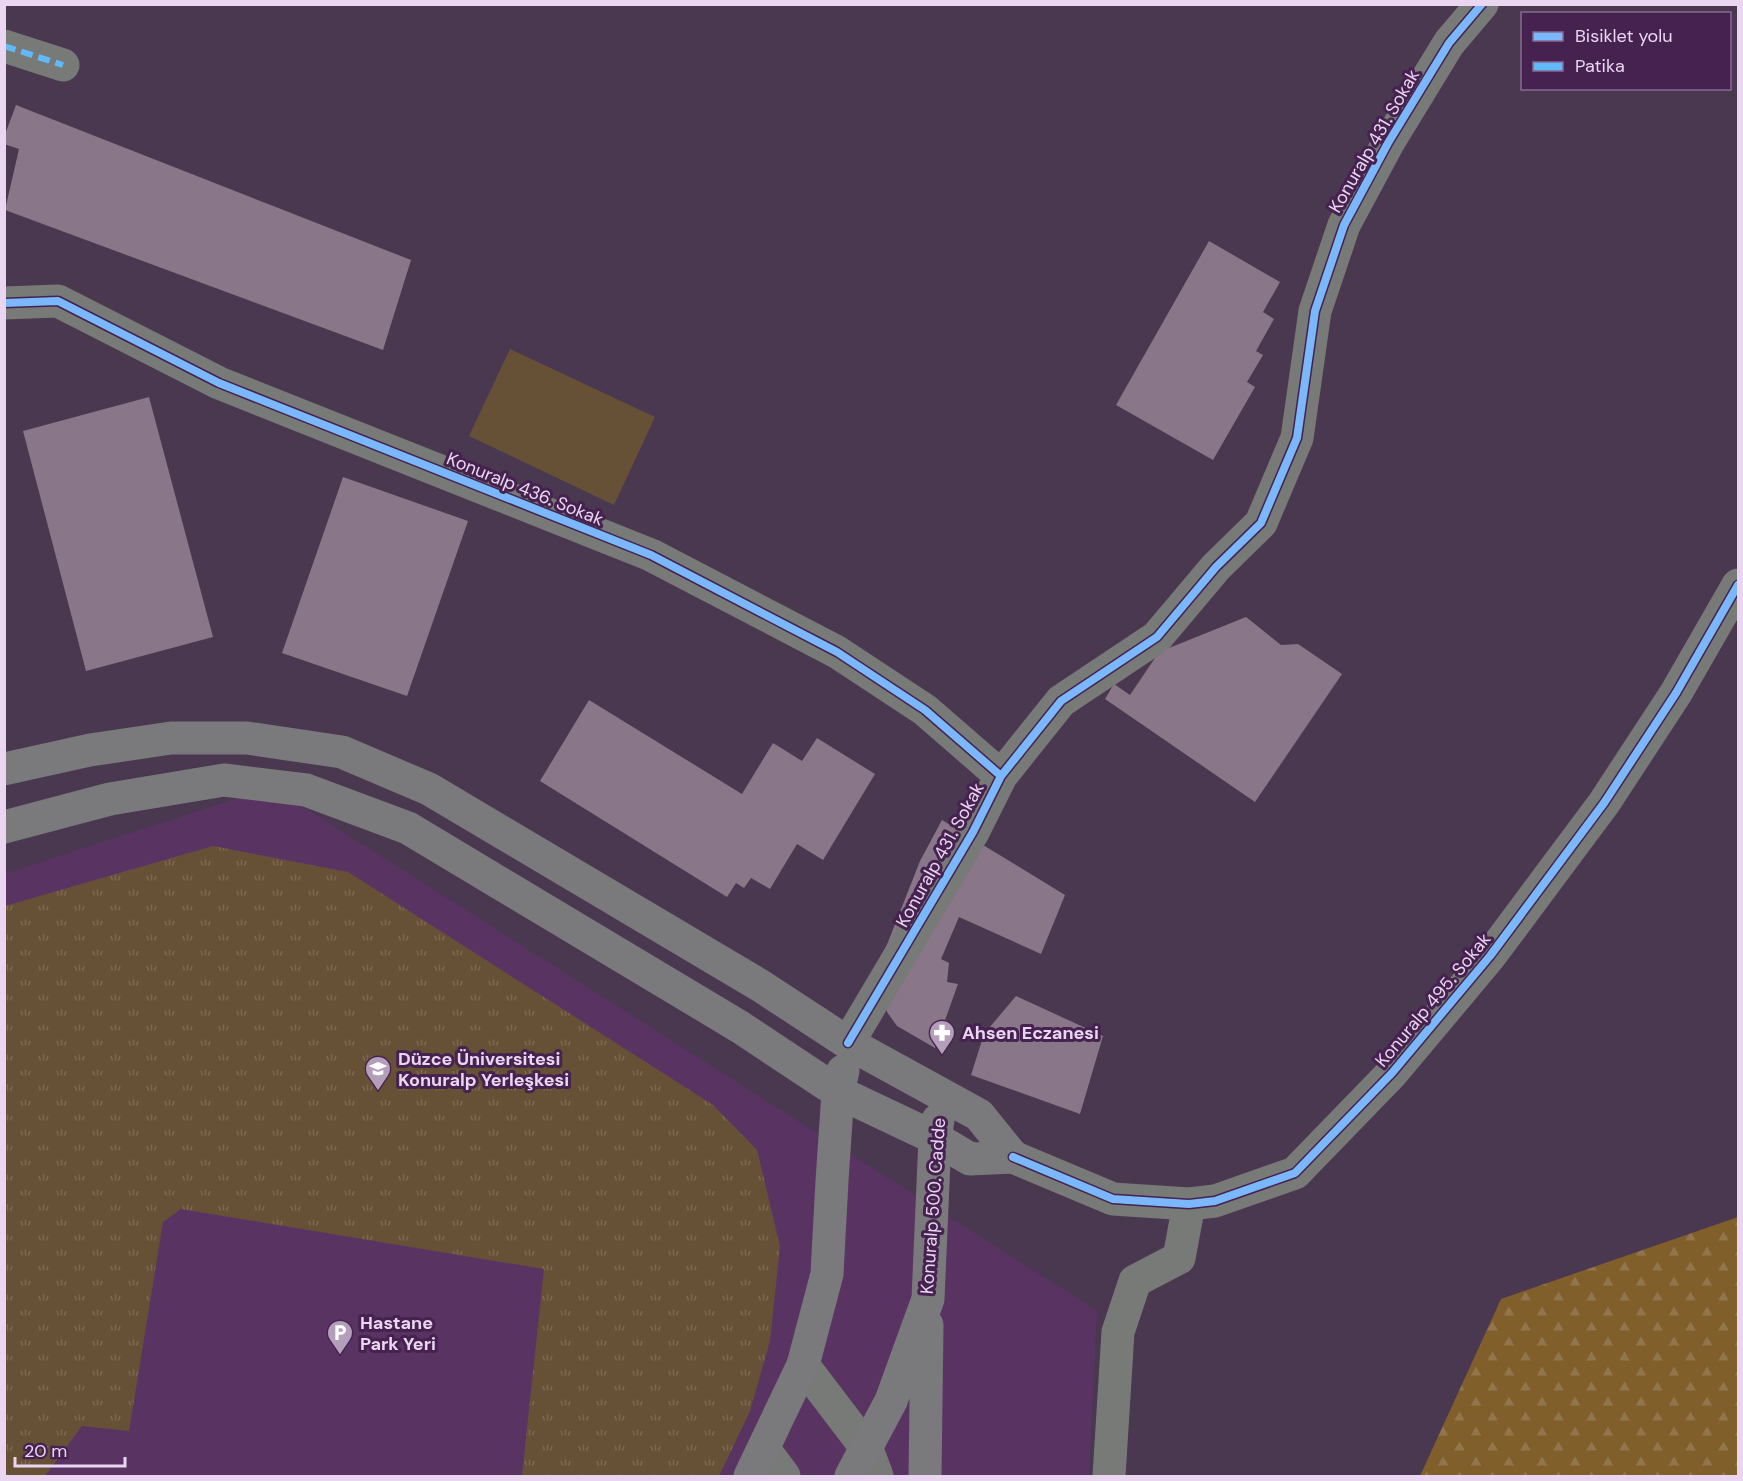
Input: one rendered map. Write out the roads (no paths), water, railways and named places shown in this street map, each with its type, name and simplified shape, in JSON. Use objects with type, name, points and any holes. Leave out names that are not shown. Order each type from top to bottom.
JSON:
[{"type":"main road","points":[[4,769],[90,750],[171,738],[247,738],[342,752],[429,789],[761,986],[848,1043],[979,1115],[1013,1157]]},
{"type":"main road","points":[[4,827],[110,800],[224,780],[306,790],[408,828],[740,1027],[838,1092],[935,1138],[970,1158],[1013,1157]]},
{"type":"main road","points":[[757,1463],[803,1365],[827,1274],[838,1092],[848,1043]]},
{"type":"main road","name":"Konuralp 500. Cadde","points":[[865,1467],[928,1299],[935,1138],[942,1095]]},
{"type":"main road","points":[[925,1476],[928,1299]]},
{"type":"street","name":"Konuralp 431. Sokak","points":[[848,1043],[972,832],[1001,776],[1061,701],[1157,637],[1216,567],[1261,523],[1297,438],[1315,311],[1344,225],[1388,143],[1449,43],[1482,4]]},
{"type":"street","points":[[4,46],[63,65]]},
{"type":"street","name":"Konuralp 436. Sokak","points":[[4,303],[58,301],[219,383],[651,555],[837,652],[925,710],[1001,776]]},
{"type":"street","name":"Konuralp 495. Sokak","points":[[1013,1157],[1113,1199],[1189,1204],[1215,1201],[1295,1173],[1392,1073],[1490,956],[1604,802],[1676,693],[1738,585]]},
{"type":"street","points":[[1109,1476],[1118,1332],[1136,1281],[1179,1258],[1189,1204]]},
{"type":"street","name":"Konuralp 500. Cadde","points":[[803,1365],[865,1467]]},
{"type":"street","points":[[757,1463],[784,1476]]},
{"type":"place","name":"Ahsen Eczanesi","points":[[942,1056]]},
{"type":"place","name":"Düzce Üniversitesi Konuralp Yerleşkesi","points":[[378,1092]]},
{"type":"place","name":"Hastane Park Yeri","points":[[340,1356]]}]
